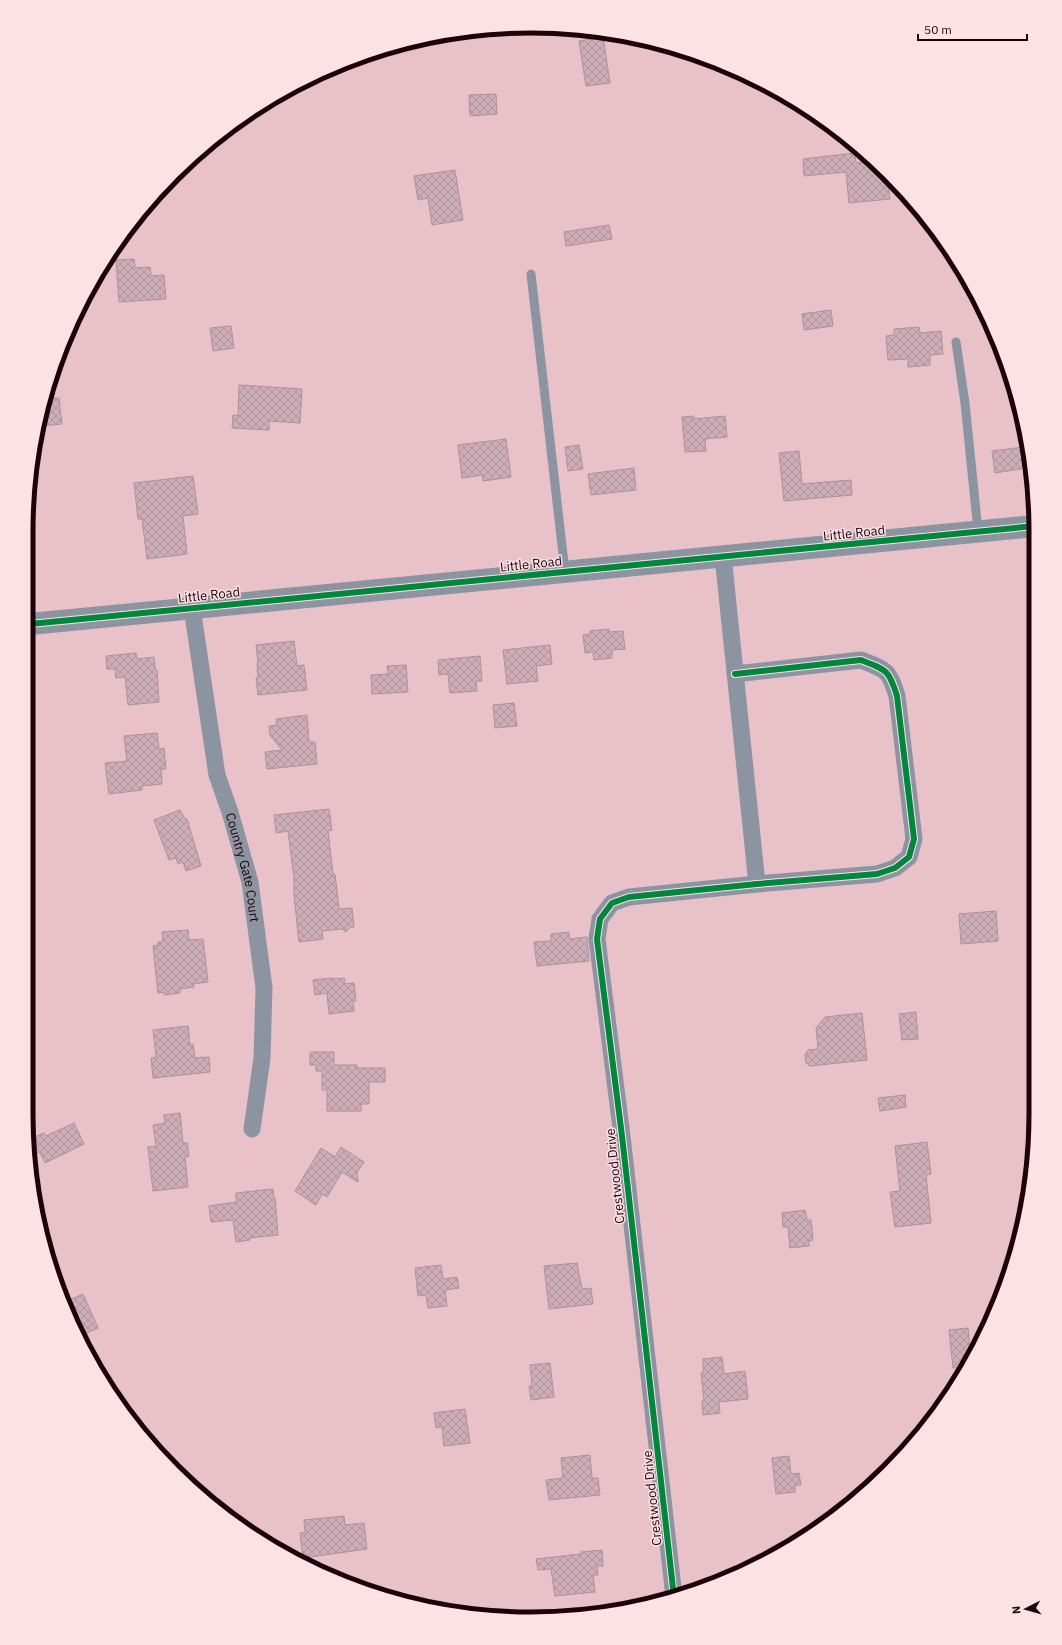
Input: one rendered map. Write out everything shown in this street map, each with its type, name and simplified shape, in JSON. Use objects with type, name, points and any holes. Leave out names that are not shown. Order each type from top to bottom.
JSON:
[{"type":"street","name":"Little Road","points":[[33,624],[1029,527]]},
{"type":"street","points":[[723,556],[757,884]]},
{"type":"street","name":"Country Gate Court","points":[[192,608],[217,775],[230,812],[250,882],[264,988],[262,1058],[252,1129]]},
{"type":"street","name":"Crestwood Drive","points":[[673,1591],[622,1136],[597,939],[600,919],[612,903],[629,897],[877,874],[896,868],[909,857],[914,839],[897,696],[891,676],[880,667],[861,660],[736,674]]},
{"type":"lane","points":[[531,274],[565,572]]},
{"type":"lane","points":[[956,342],[965,403],[978,531]]},
{"type":"building","points":[[603,38],[610,83],[586,86],[579,41]]},
{"type":"building","points":[[496,94],[497,114],[470,116],[469,95]]},
{"type":"building","points":[[854,153],[856,163],[864,162],[888,185],[890,199],[849,203],[846,172],[804,176],[803,159]]},
{"type":"building","points":[[455,170],[463,220],[432,225],[428,198],[418,200],[414,176]]},
{"type":"building","points":[[609,225],[612,239],[566,246],[564,232]]},
{"type":"building","points":[[134,259],[135,268],[150,267],[151,276],[164,275],[166,299],[119,302],[116,260]]},
{"type":"building","points":[[831,310],[833,326],[804,330],[802,314]]},
{"type":"building","points":[[231,326],[234,348],[213,351],[210,328]]},
{"type":"building","points":[[919,327],[920,333],[941,331],[943,354],[930,355],[930,365],[908,367],[908,359],[888,360],[886,336],[894,335],[894,329]]},
{"type":"building","points":[[239,385],[302,389],[300,423],[269,421],[269,430],[232,428],[233,415],[238,416]]},
{"type":"building","points":[[59,398],[62,424],[45,426],[50,402],[51,399]]},
{"type":"building","points":[[694,416],[694,419],[725,416],[727,437],[705,439],[706,451],[685,452],[682,417]]},
{"type":"building","points":[[506,439],[511,477],[483,481],[482,475],[462,478],[458,445]]},
{"type":"building","points":[[579,445],[583,469],[568,471],[565,447]]},
{"type":"building","points":[[1021,447],[1025,468],[995,473],[992,451]]},
{"type":"building","points":[[799,451],[802,484],[851,480],[852,495],[784,501],[779,453]]},
{"type":"building","points":[[634,468],[636,490],[591,495],[588,474]]},
{"type":"building","points":[[193,476],[198,514],[183,516],[187,554],[147,559],[142,519],[138,519],[134,483]]},
{"type":"building","points":[[609,629],[609,632],[623,631],[625,649],[612,650],[612,658],[594,660],[593,652],[585,653],[583,635],[590,634],[590,631]]},
{"type":"building","points":[[294,641],[297,666],[304,665],[307,690],[258,695],[256,678],[258,678],[258,664],[256,645]]},
{"type":"building","points":[[550,645],[552,664],[536,666],[538,681],[507,684],[503,650]]},
{"type":"building","points":[[136,653],[137,659],[154,657],[155,668],[157,670],[159,702],[128,705],[125,677],[116,678],[115,669],[107,669],[106,656]]},
{"type":"building","points":[[480,656],[482,681],[476,681],[477,691],[450,693],[448,674],[439,675],[438,660]]},
{"type":"building","points":[[406,665],[408,692],[372,694],[371,675],[388,674],[387,666]]},
{"type":"building","points":[[514,703],[517,726],[495,728],[493,705]]},
{"type":"building","points":[[307,715],[309,742],[315,742],[317,764],[267,769],[265,752],[282,750],[270,735],[269,726],[277,725],[276,719]]},
{"type":"building","points":[[157,733],[159,749],[164,748],[166,769],[161,769],[162,784],[142,786],[142,790],[109,794],[105,763],[127,761],[124,736]]},
{"type":"building","points":[[329,809],[332,830],[328,831],[339,909],[352,908],[354,927],[349,928],[346,932],[342,929],[322,931],[323,939],[299,942],[294,895],[294,878],[288,831],[276,833],[274,815]]},
{"type":"building","points":[[180,810],[185,819],[187,819],[201,866],[186,871],[183,862],[178,864],[176,858],[169,860],[154,820]]},
{"type":"building","points":[[996,911],[998,941],[961,944],[959,914]]},
{"type":"building","points":[[188,930],[189,940],[203,939],[208,982],[193,984],[194,987],[180,989],[180,993],[164,995],[164,992],[158,993],[153,946],[158,945],[158,942],[163,942],[162,932]]},
{"type":"building","points":[[569,932],[569,939],[587,937],[589,961],[537,966],[534,942],[551,941],[551,934]]},
{"type":"building","points":[[344,978],[345,984],[354,983],[356,1001],[353,1001],[354,1011],[329,1014],[327,993],[315,995],[313,980]]},
{"type":"building","points":[[916,1012],[918,1039],[902,1040],[899,1014]]},
{"type":"building","points":[[862,1013],[867,1060],[810,1066],[806,1063],[805,1055],[808,1050],[818,1049],[816,1028],[825,1017]]},
{"type":"building","points":[[188,1026],[190,1045],[193,1044],[195,1058],[209,1057],[210,1072],[153,1078],[151,1058],[156,1057],[153,1030]]},
{"type":"building","points":[[310,1052],[334,1052],[334,1065],[357,1065],[357,1068],[385,1068],[385,1082],[369,1082],[369,1104],[361,1104],[361,1111],[327,1111],[327,1090],[322,1090],[322,1071],[316,1071],[316,1065],[310,1065]]},
{"type":"building","points":[[905,1095],[906,1107],[880,1111],[878,1098]]},
{"type":"building","points":[[180,1113],[183,1143],[187,1143],[189,1156],[185,1157],[188,1187],[153,1191],[148,1147],[156,1146],[153,1125],[165,1123],[164,1115]]},
{"type":"building","points":[[74,1123],[84,1144],[45,1163],[40,1152],[35,1155],[34,1137],[44,1133],[46,1136]]},
{"type":"building","points":[[927,1142],[931,1174],[926,1175],[931,1223],[895,1227],[890,1192],[900,1191],[895,1146]]},
{"type":"building","points":[[341,1147],[364,1162],[357,1172],[358,1182],[342,1172],[327,1197],[322,1194],[316,1205],[295,1191],[321,1148],[335,1157]]},
{"type":"building","points":[[273,1189],[278,1235],[249,1238],[250,1240],[236,1242],[233,1220],[211,1222],[209,1206],[236,1202],[236,1193]]},
{"type":"building","points":[[805,1210],[807,1220],[811,1220],[813,1240],[809,1241],[809,1246],[790,1248],[788,1227],[783,1227],[782,1213]]},
{"type":"building","points":[[577,1263],[582,1289],[591,1288],[593,1304],[549,1309],[544,1266]]},
{"type":"building","points":[[441,1265],[443,1279],[457,1277],[459,1288],[445,1290],[447,1306],[428,1308],[426,1295],[418,1296],[415,1268]]},
{"type":"building","points":[[83,1294],[98,1328],[84,1334],[69,1300]]},
{"type":"building","points":[[968,1328],[970,1348],[959,1368],[953,1368],[949,1330]]},
{"type":"building","points":[[722,1357],[724,1374],[745,1371],[748,1399],[719,1402],[720,1413],[703,1415],[702,1401],[704,1401],[701,1373],[703,1373],[703,1359]]},
{"type":"building","points":[[550,1363],[554,1397],[531,1400],[529,1386],[532,1386],[530,1365]]},
{"type":"building","points":[[465,1409],[470,1443],[444,1446],[442,1427],[436,1428],[434,1413]]},
{"type":"building","points":[[590,1455],[592,1478],[598,1478],[600,1495],[549,1500],[546,1480],[563,1478],[561,1458]]},
{"type":"building","points":[[789,1456],[791,1474],[799,1473],[801,1485],[795,1485],[795,1492],[776,1494],[772,1458]]},
{"type":"building","points":[[344,1516],[345,1525],[364,1523],[367,1549],[305,1558],[303,1556],[300,1533],[305,1532],[304,1520]]},
{"type":"building","points":[[602,1550],[603,1566],[597,1566],[598,1575],[593,1575],[595,1592],[555,1596],[551,1569],[538,1570],[536,1559]]},
{"type":"cycle path","points":[[33,624],[1029,527]]},
{"type":"cycle path","points":[[673,1591],[622,1136],[597,939],[600,919],[612,903],[629,897],[877,874],[895,868],[909,857],[914,839],[897,696],[892,681],[886,672],[861,660],[735,674]]}]
